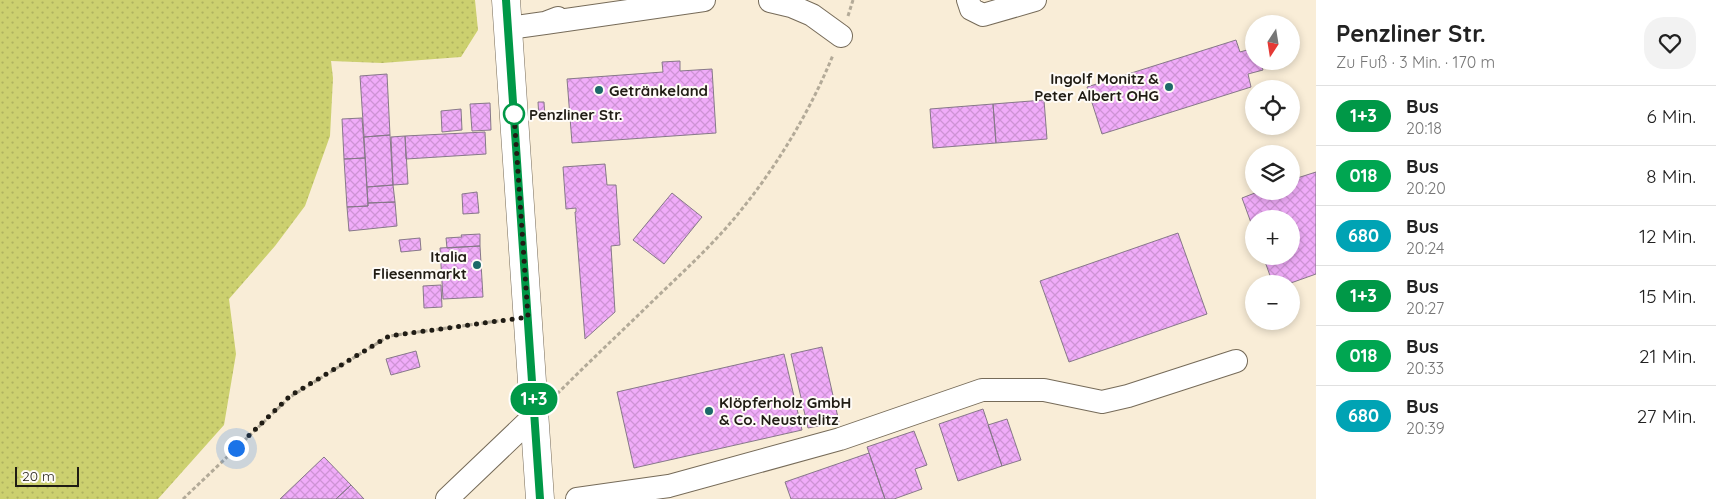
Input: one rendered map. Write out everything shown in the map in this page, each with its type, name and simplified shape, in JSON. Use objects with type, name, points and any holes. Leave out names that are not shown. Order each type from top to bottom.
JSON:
[{"type":"main road","points":[[506,0],[540,499]]},
{"type":"lane","points":[[545,23],[609,0]]},
{"type":"lane","points":[[508,28],[704,0]]},
{"type":"lane","points":[[765,0],[791,6],[812,15],[841,36]]},
{"type":"lane","points":[[968,0],[971,9],[983,14],[1035,0]]},
{"type":"lane","points":[[577,499],[669,486],[840,439],[982,390],[1044,390],[1102,402],[1128,396],[1236,361]]},
{"type":"lane","points":[[447,499],[534,415]]},
{"type":"path","points":[[534,415],[685,270],[732,220],[794,134],[828,67],[854,0]]},
{"type":"path","points":[[183,499],[290,396],[389,336],[528,317]]},
{"type":"green space","points":[[0,0],[475,0],[478,30],[461,57],[382,63],[331,61],[333,78],[330,136],[305,206],[275,246],[229,299],[236,354],[224,425],[158,499],[0,499]]},
{"type":"building","name":"Ingolf Monitz & Peter Albert OHG","points":[[1236,40],[1240,52],[1245,51],[1245,70],[1263,70],[1248,74],[1249,80],[1245,80],[1245,89],[1102,134],[1087,87]]},
{"type":"building","points":[[680,61],[680,71],[712,69],[716,133],[572,143],[567,79],[663,72],[662,62]]},
{"type":"building","points":[[387,74],[390,135],[364,137],[360,76]]},
{"type":"building","points":[[1044,100],[1047,139],[996,143],[993,104]]},
{"type":"building","points":[[538,102],[544,102],[545,118],[539,118]]},
{"type":"building","points":[[490,103],[491,130],[472,131],[470,104]]},
{"type":"building","points":[[993,104],[996,143],[933,148],[930,109]]},
{"type":"building","points":[[461,109],[462,130],[442,132],[441,111]]},
{"type":"building","points":[[362,118],[365,158],[344,159],[342,119]]},
{"type":"building","points":[[485,132],[486,154],[406,159],[405,136]]},
{"type":"building","points":[[390,135],[393,185],[367,187],[364,137]]},
{"type":"building","points":[[405,136],[408,184],[393,185],[391,137]]},
{"type":"building","points":[[365,158],[368,206],[347,207],[344,159]]},
{"type":"building","points":[[605,164],[607,185],[616,185],[620,245],[611,246],[615,312],[585,339],[576,208],[566,209],[563,167]]},
{"type":"building","points":[[1316,172],[1316,274],[1300,280],[1300,275],[1270,275],[1266,265],[1300,265],[1300,210],[1246,210],[1242,198],[1245,197],[1245,200],[1300,200],[1300,177]]},
{"type":"building","points":[[393,185],[395,202],[368,203],[367,187]]},
{"type":"building","points":[[477,192],[479,213],[463,214],[462,194]]},
{"type":"building","points":[[672,193],[702,217],[664,264],[633,240]]},
{"type":"building","points":[[395,202],[397,226],[349,231],[347,207],[368,206],[368,203]]},
{"type":"building","points":[[1178,233],[1207,314],[1069,362],[1040,281]]},
{"type":"building","points":[[480,234],[480,246],[447,248],[446,238]]},
{"type":"building","points":[[420,238],[421,250],[401,252],[399,240]]},
{"type":"building","points":[[480,246],[483,297],[443,299],[440,248]]},
{"type":"building","points":[[441,285],[442,307],[424,308],[423,286]]},
{"type":"building","points":[[822,347],[839,422],[808,428],[791,354]]},
{"type":"building","points":[[416,351],[420,367],[391,375],[386,359]]},
{"type":"building","name":"Klöpferholz GmbH & Co. Neustrelitz","points":[[784,354],[802,430],[634,468],[617,392]]},
{"type":"building","points":[[983,409],[1002,466],[958,481],[939,424]]},
{"type":"building","points":[[1007,419],[1021,460],[1002,466],[988,425]]},
{"type":"building","points":[[914,431],[927,465],[915,469],[922,489],[894,499],[885,499],[867,447]]},
{"type":"building","points":[[869,453],[885,499],[791,499],[785,482]]},
{"type":"building","points":[[324,457],[351,485],[336,499],[280,499]]},
{"type":"building","points":[[351,485],[364,499],[336,499]]},
{"type":"bus line","name":"1+3","points":[[506,0],[540,499]]},
{"type":"place","name":"Ingolf Monitz & Peter Albert OHG","points":[[1169,87]]},
{"type":"place","name":"Getränkeland","points":[[599,90]]},
{"type":"place","name":"Penzliner Str.","points":[[514,114]]},
{"type":"place","name":"Italia Fliesenmarkt","points":[[477,265]]},
{"type":"place","name":"Klöpferholz GmbH & Co. Neustrelitz","points":[[709,411]]},
{"type":"route","points":[[236,448],[290,396],[389,336],[528,317],[514,114]]}]
